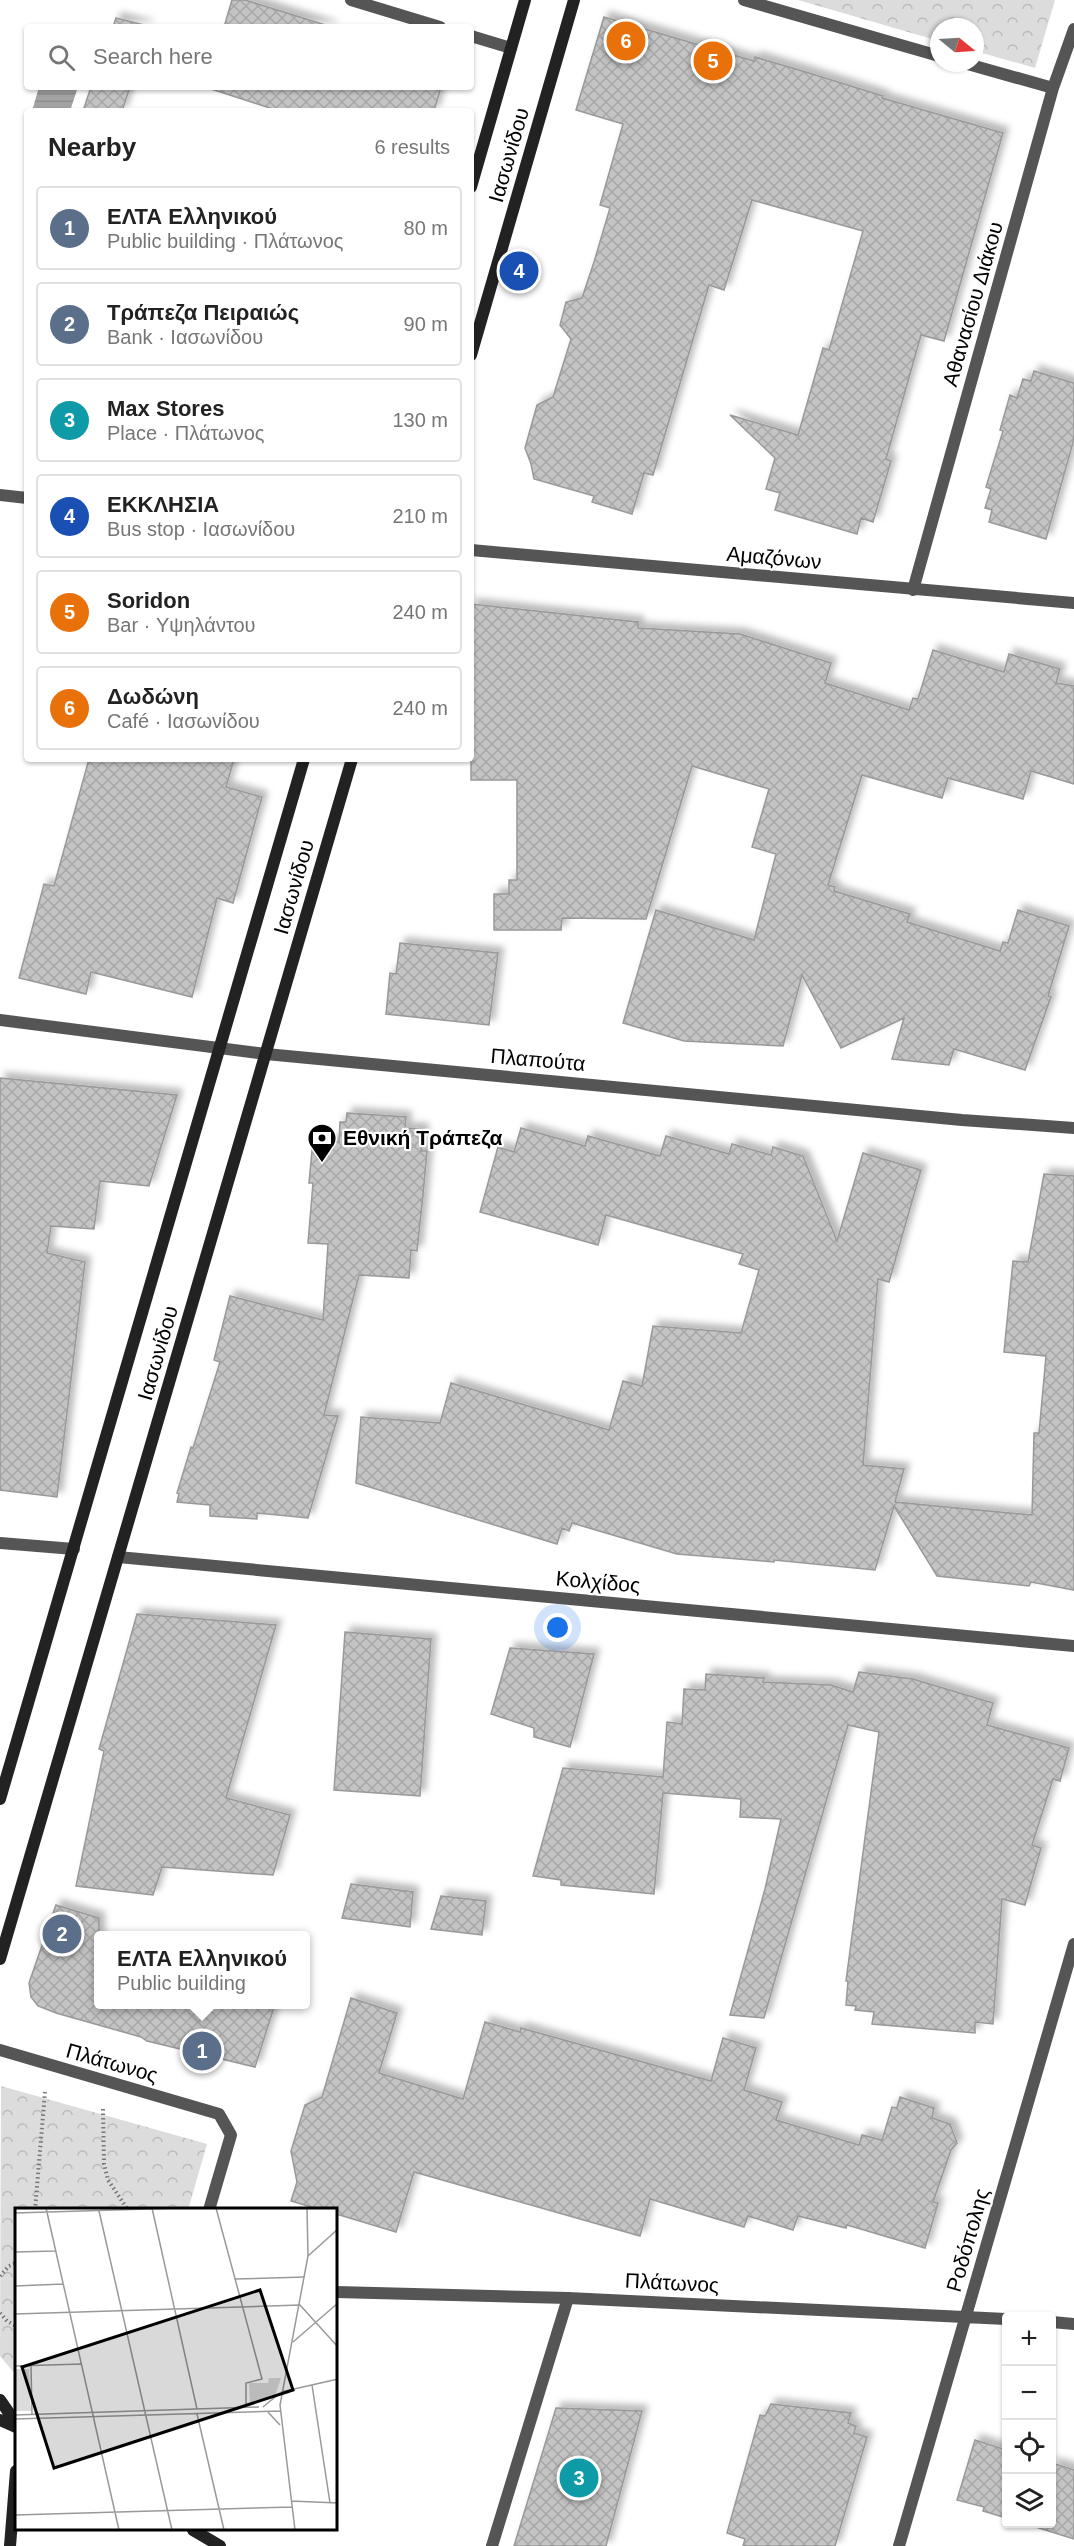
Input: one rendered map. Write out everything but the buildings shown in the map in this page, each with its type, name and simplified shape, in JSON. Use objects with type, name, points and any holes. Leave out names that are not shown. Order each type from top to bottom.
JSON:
[{"type":"street","points":[[351,0],[430,24]]},
{"type":"street","name":"Ιασωνίδου","points":[[474,177],[525,0]]},
{"type":"street","name":"Ιασωνίδου","points":[[474,345],[574,0]]},
{"type":"street","points":[[744,0],[930,53]]},
{"type":"street","name":"Αθανασίου Διάκου","points":[[913,590],[1053,88],[1074,29]]},
{"type":"street","points":[[474,37],[512,48]]},
{"type":"street","points":[[984,69],[1053,88]]},
{"type":"street","points":[[0,495],[24,498]]},
{"type":"street","name":"Αμαζόνων","points":[[474,550],[1074,603]]},
{"type":"street","name":"Ιασωνίδου","points":[[0,1799],[303,762]]},
{"type":"street","name":"Ιασωνίδου","points":[[0,1959],[351,762]]},
{"type":"street","name":"Πλαπούτα","points":[[0,1020],[266,1054],[950,1119],[1074,1128]]},
{"type":"street","points":[[0,1543],[74,1549]]},
{"type":"street","name":"Κολχίδος","points":[[118,1557],[1074,1646]]},
{"type":"street","name":"Ροδόπολης","points":[[899,2546],[1074,1944]]},
{"type":"street","name":"Πλάτωνος","points":[[0,2050],[219,2114],[231,2135],[209,2208]]},
{"type":"street","name":"Πλάτωνος","points":[[338,2292],[568,2298],[1002,2319]]},
{"type":"street","points":[[492,2546],[568,2298]]},
{"type":"street","points":[[1056,2322],[1074,2324]]},
{"type":"street","points":[[0,2400],[15,2423]]},
{"type":"street","points":[[0,2420],[15,2425]]},
{"type":"street","points":[[10,2546],[15,2484]]},
{"type":"street","points":[[196,2531],[220,2546]]},
{"type":"path","points":[[36,2208],[46,2065]]},
{"type":"path","points":[[108,2082],[102,2114],[104,2164],[108,2180],[127,2208]]},
{"type":"path","points":[[0,2276],[9,2266],[15,2263]]},
{"type":"path","points":[[0,2313],[15,2325]]},
{"type":"green space","points":[[798,0],[1055,0],[1035,68],[984,54],[984,18],[930,18],[930,38]]},
{"type":"green space","points":[[1,2086],[207,2144],[189,2208],[15,2208],[15,2374],[0,2356]]},
{"type":"shaded area","points":[[38,90],[77,90],[71,108],[33,108]]},
{"type":"place","name":"Δωδώνη","points":[[626,41]]},
{"type":"place","name":"Soridon","points":[[713,61]]},
{"type":"place","name":"ΕΚΚΛΗΣΙΑ","points":[[519,271]]},
{"type":"place","name":"Εθνική Τράπεζα","points":[[322,1164]]},
{"type":"place","name":"Τράπεζα Πειραιώς","points":[[62,1934]]},
{"type":"place","name":"ΕΛΤΑ Ελληνικού","points":[[202,2051]]},
{"type":"place","name":"Max Stores","points":[[579,2478]]}]
